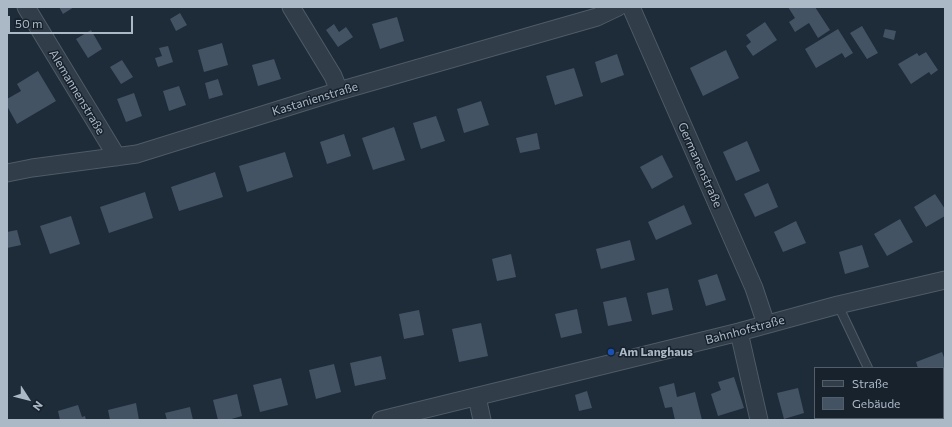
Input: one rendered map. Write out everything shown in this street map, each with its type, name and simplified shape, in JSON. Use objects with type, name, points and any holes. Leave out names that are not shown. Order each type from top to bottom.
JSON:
[{"type":"street","name":"Alemannenstraße","points":[[26,7],[116,157]]},
{"type":"street","points":[[291,7],[333,76],[339,91]]},
{"type":"street","name":"Kastanienstraße","points":[[7,173],[32,168],[137,154],[339,91],[598,17],[618,7]]},
{"type":"street","name":"Germanenstraße","points":[[631,7],[754,288],[766,324]]},
{"type":"street","name":"Bahnhofstraße","points":[[381,420],[739,332],[838,305],[945,280]]},
{"type":"street","points":[[739,332],[759,420]]},
{"type":"street","points":[[477,397],[482,420]]},
{"type":"lane","points":[[838,305],[868,367]]},
{"type":"building","points":[[59,7],[74,7],[63,14]]},
{"type":"building","points":[[788,7],[815,7],[830,30],[818,38],[809,23],[795,32],[789,22],[795,18]]},
{"type":"building","points":[[180,13],[187,25],[176,31],[170,19]]},
{"type":"building","points":[[397,17],[404,41],[380,49],[372,24]]},
{"type":"building","points":[[765,22],[777,40],[753,56],[746,46],[751,42],[746,35]]},
{"type":"building","points":[[334,24],[339,32],[346,27],[353,37],[338,47],[326,30]]},
{"type":"building","points":[[862,26],[878,53],[867,59],[850,33]]},
{"type":"building","points":[[838,29],[853,53],[845,58],[842,53],[816,68],[805,49]]},
{"type":"building","points":[[885,29],[896,31],[894,40],[883,37]]},
{"type":"building","points":[[91,30],[102,49],[88,58],[76,39]]},
{"type":"building","points":[[222,43],[228,65],[204,72],[198,50]]},
{"type":"building","points":[[168,46],[173,62],[158,67],[155,58],[162,56],[159,48]]},
{"type":"building","points":[[726,50],[739,78],[703,96],[690,68]]},
{"type":"building","points":[[926,52],[938,70],[931,75],[929,72],[911,84],[898,64],[917,53],[919,56]]},
{"type":"building","points":[[617,54],[624,75],[601,83],[595,62]]},
{"type":"building","points":[[274,59],[281,79],[258,86],[252,65]]},
{"type":"building","points":[[122,60],[133,77],[121,84],[110,67]]},
{"type":"building","points":[[574,68],[583,96],[555,105],[546,76]]},
{"type":"building","points":[[38,71],[56,101],[17,124],[7,106],[7,99],[21,91],[17,84]]},
{"type":"building","points":[[218,79],[223,95],[209,99],[205,83]]},
{"type":"building","points":[[179,86],[186,105],[169,111],[163,91]]},
{"type":"building","points":[[134,93],[142,116],[126,122],[117,99]]},
{"type":"building","points":[[481,101],[489,125],[464,133],[457,109]]},
{"type":"building","points":[[436,116],[445,141],[421,149],[413,123]]},
{"type":"building","points":[[394,127],[405,160],[373,170],[362,138]]},
{"type":"building","points":[[537,133],[540,149],[520,153],[516,138]]},
{"type":"building","points":[[344,134],[351,156],[327,164],[320,142]]},
{"type":"building","points":[[747,141],[760,171],[736,181],[723,152]]},
{"type":"building","points":[[285,152],[293,177],[247,192],[239,166]]},
{"type":"building","points":[[662,155],[673,177],[652,189],[640,167]]},
{"type":"building","points":[[215,172],[223,197],[179,211],[171,187]]},
{"type":"building","points":[[768,183],[778,207],[755,217],[744,194]]},
{"type":"building","points":[[145,192],[153,218],[109,233],[100,207]]},
{"type":"building","points":[[935,194],[945,209],[945,216],[926,227],[914,207]]},
{"type":"building","points":[[684,205],[692,224],[656,240],[648,222]]},
{"type":"building","points":[[71,216],[80,244],[50,254],[40,226]]},
{"type":"building","points":[[900,219],[913,242],[887,256],[874,234]]},
{"type":"building","points":[[796,221],[806,243],[783,252],[774,232]]},
{"type":"building","points":[[17,230],[21,245],[7,248],[7,232]]},
{"type":"building","points":[[630,240],[635,260],[601,269],[596,249]]},
{"type":"building","points":[[862,245],[869,267],[845,274],[839,252]]},
{"type":"building","points":[[511,254],[516,277],[497,281],[492,259]]},
{"type":"building","points":[[717,274],[726,300],[706,306],[698,280]]},
{"type":"building","points":[[668,288],[673,310],[652,315],[647,293]]},
{"type":"building","points":[[626,297],[632,321],[608,326],[603,302]]},
{"type":"building","points":[[577,309],[582,333],[561,338],[555,314]]},
{"type":"building","points":[[419,310],[424,335],[404,339],[399,314]]},
{"type":"building","points":[[481,323],[488,356],[459,362],[452,329]]},
{"type":"building","points":[[942,352],[945,360],[945,387],[944,367],[918,367],[916,362]]},
{"type":"building","points":[[381,356],[386,379],[355,386],[350,363]]},
{"type":"building","points":[[334,364],[341,392],[316,399],[309,370]]},
{"type":"building","points":[[734,377],[744,408],[718,416],[711,394],[721,390],[718,382]]},
{"type":"building","points":[[281,378],[288,405],[260,412],[253,385]]},
{"type":"building","points":[[674,383],[677,397],[695,392],[702,420],[675,420],[672,407],[665,408],[659,387]]},
{"type":"building","points":[[798,388],[804,413],[784,419],[777,393]]},
{"type":"building","points":[[587,391],[592,408],[579,411],[575,395]]},
{"type":"building","points":[[237,394],[242,416],[228,420],[218,420],[213,400]]},
{"type":"building","points":[[136,403],[139,420],[110,420],[108,410]]},
{"type":"building","points":[[78,405],[82,417],[85,416],[86,420],[60,420],[58,411]]},
{"type":"building","points":[[190,407],[193,420],[167,420],[165,413]]},
{"type":"building","points":[[838,419],[871,419],[869,420]]},
{"type":"place","name":"Am Langhaus","points":[[611,352]]}]
